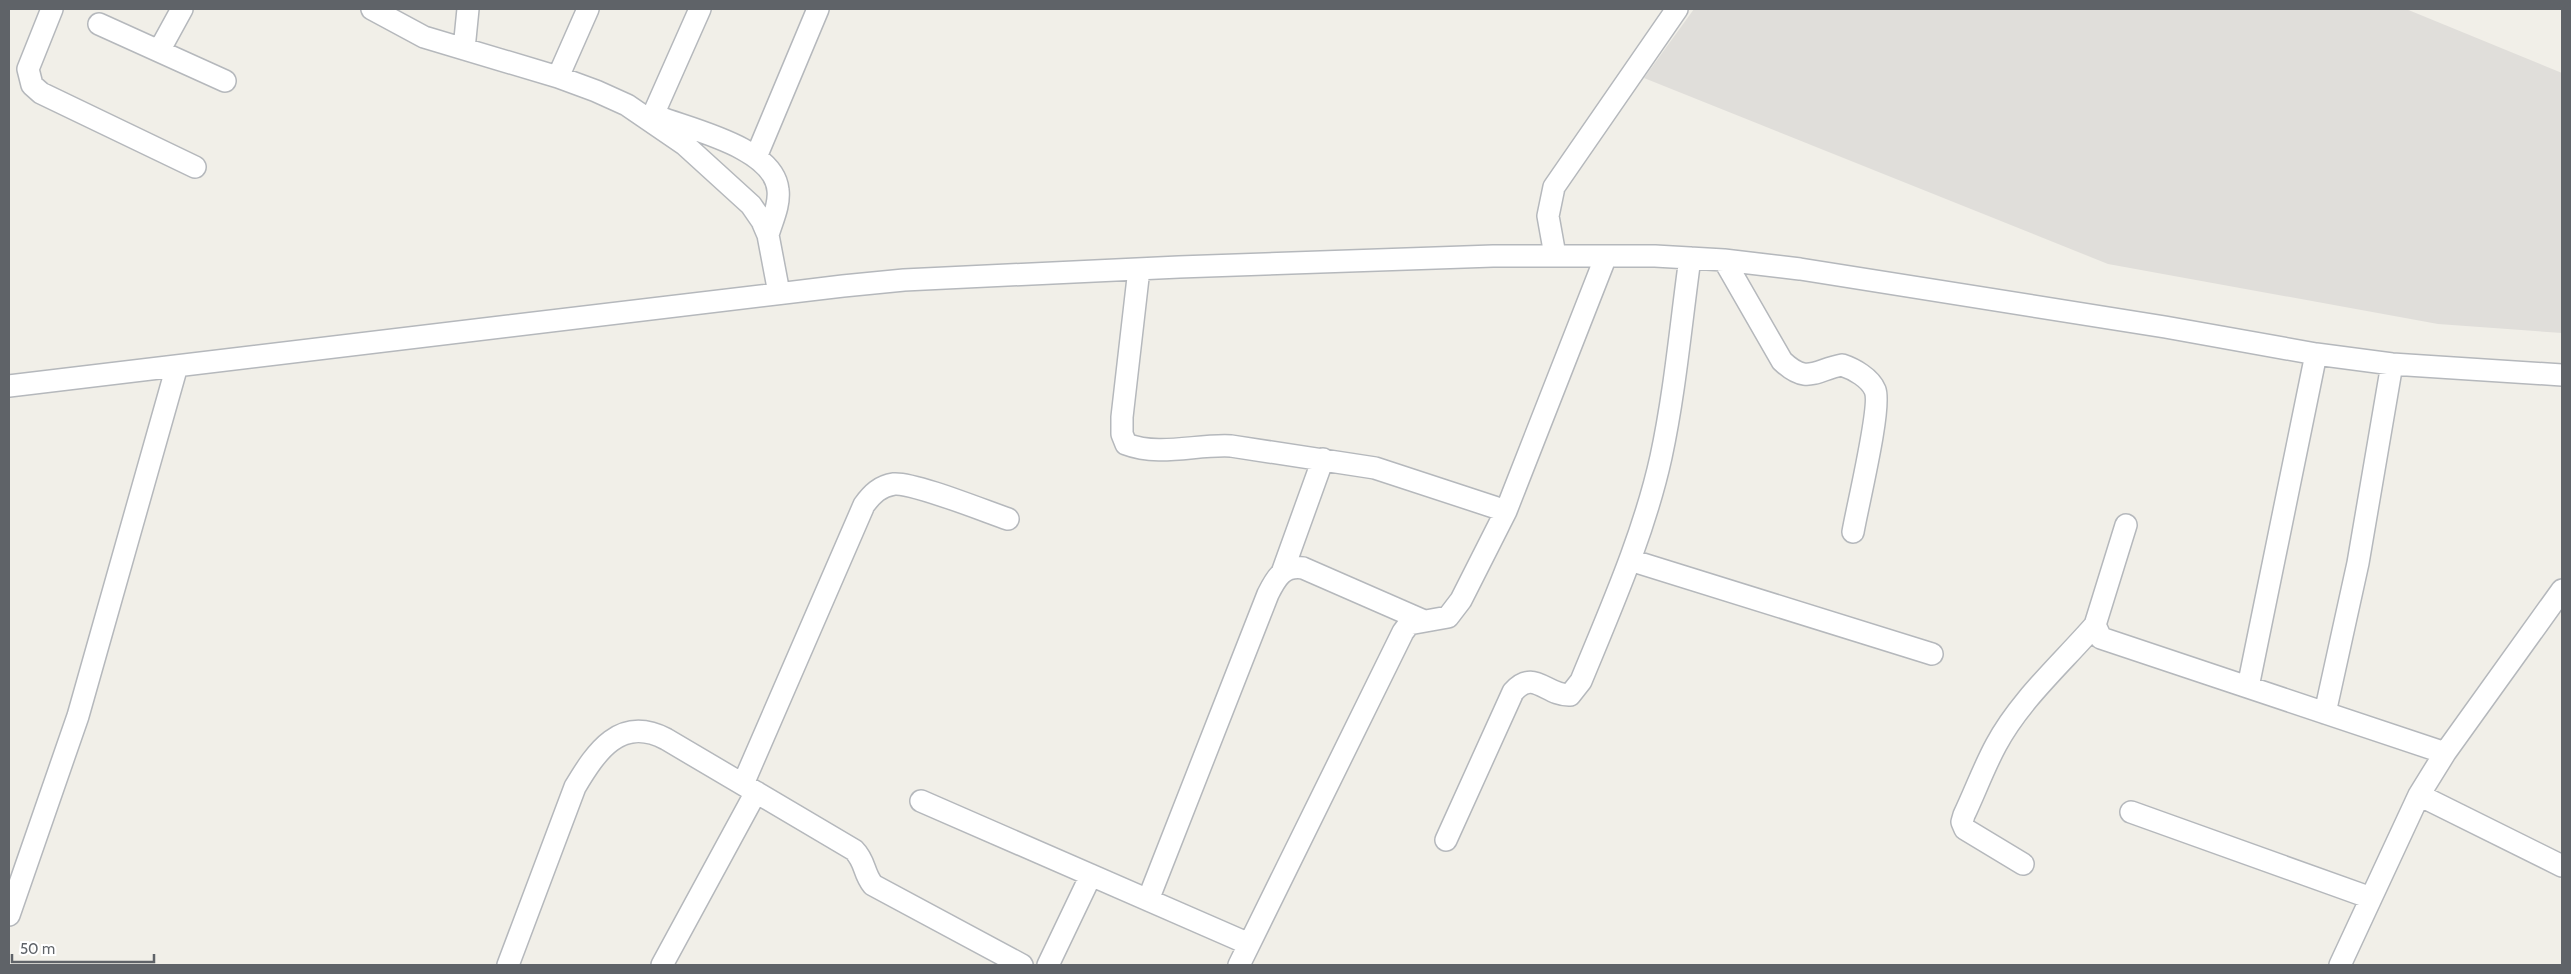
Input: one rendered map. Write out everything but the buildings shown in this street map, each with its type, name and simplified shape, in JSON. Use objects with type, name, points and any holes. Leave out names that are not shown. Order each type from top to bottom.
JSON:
[{"type":"street","points":[[52,9],[28,69],[32,85],[41,93],[195,168]]},
{"type":"street","points":[[159,51],[182,9]]},
{"type":"street","points":[[372,9],[424,38],[558,77],[737,146],[756,157],[768,167],[776,180],[778,191],[768,235]]},
{"type":"street","points":[[464,49],[468,9]]},
{"type":"street","points":[[558,77],[588,9]]},
{"type":"street","points":[[653,115],[700,9]]},
{"type":"street","points":[[756,157],[818,9]]},
{"type":"street","points":[[1555,255],[1548,216],[1554,186],[1677,9]]},
{"type":"street","points":[[99,24],[225,81]]},
{"type":"street","points":[[627,105],[684,144],[751,205],[762,221],[768,235],[780,294]]},
{"type":"street","points":[[9,386],[904,280],[1139,269],[1555,255],[1690,258],[1800,269],[2137,322],[2316,354],[2392,364],[2562,376]]},
{"type":"street","points":[[1239,965],[1392,650],[1410,624],[1422,620],[1448,617],[1455,609],[1506,511],[1606,256]]},
{"type":"street","points":[[1446,840],[1513,692],[1521,683],[1528,681],[1563,695],[1570,695],[1576,689],[1630,560],[1655,481],[1664,444],[1690,258]]},
{"type":"street","points":[[1724,260],[1782,361],[1789,368],[1810,376],[1842,365],[1864,377],[1875,390],[1876,413],[1853,532]]},
{"type":"street","points":[[1139,269],[1122,417],[1122,434],[1126,444],[1154,450],[1214,445],[1231,446],[1375,468],[1506,511]]},
{"type":"street","points":[[2248,687],[2316,354]]},
{"type":"street","points":[[2325,713],[2358,563],[2392,364]]},
{"type":"street","points":[[9,915],[78,716],[177,366]]},
{"type":"street","points":[[1284,570],[1323,460]]},
{"type":"street","points":[[662,965],[749,788],[864,505],[871,494],[884,486],[897,484],[915,487],[1008,520]]},
{"type":"street","points":[[2023,864],[1965,829],[1962,822],[1964,815],[1996,745],[2004,732],[2027,701],[2095,625],[2126,525]]},
{"type":"street","points":[[1630,560],[1932,654]]},
{"type":"street","points":[[1148,900],[1275,579],[1284,570],[1293,566],[1303,568],[1422,620]]},
{"type":"street","points":[[2340,965],[2419,795],[2445,753],[2562,590]]},
{"type":"street","points":[[2095,625],[2100,638],[2107,641],[2445,753]]},
{"type":"street","points":[[508,965],[557,837],[566,806],[589,765],[605,746],[634,730],[653,732],[854,850],[863,858],[867,878],[873,885],[1022,965]]},
{"type":"street","points":[[2419,795],[2562,866]]},
{"type":"street","points":[[922,801],[1249,944]]},
{"type":"street","points":[[2131,812],[2371,898]]},
{"type":"street","points":[[1048,965],[1091,875]]},
{"type":"shaded area","points":[[1694,9],[2406,9],[2562,73],[2562,333],[2438,324],[2108,264],[1644,78]]}]
